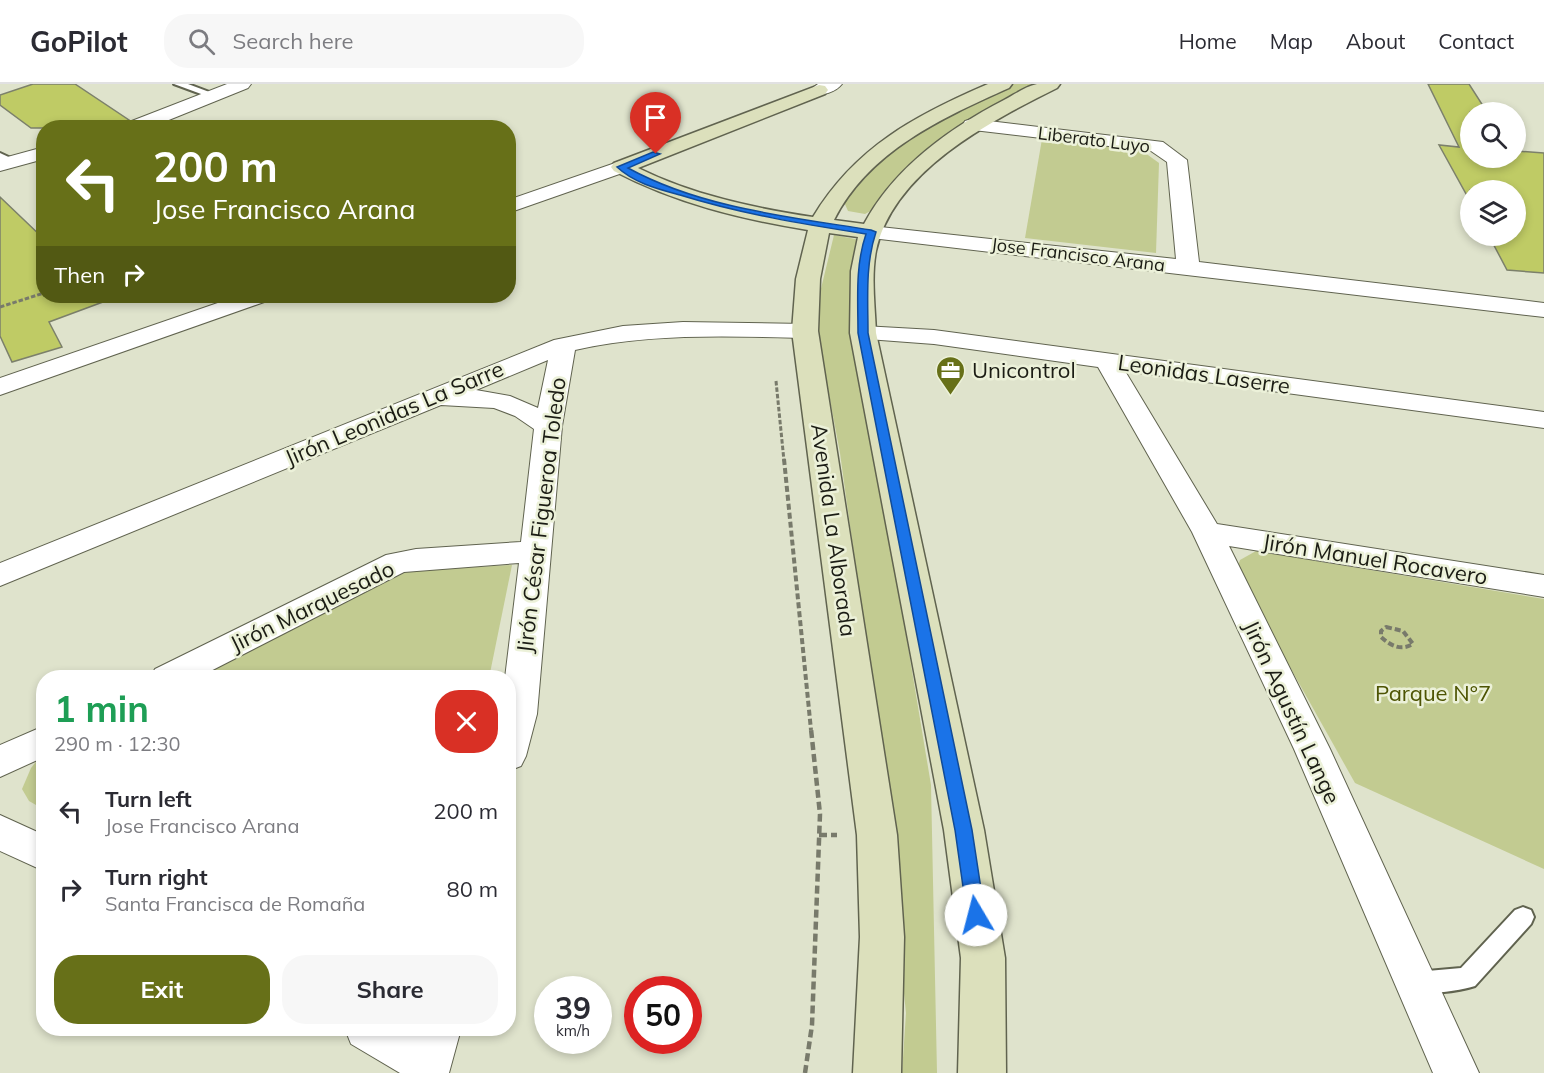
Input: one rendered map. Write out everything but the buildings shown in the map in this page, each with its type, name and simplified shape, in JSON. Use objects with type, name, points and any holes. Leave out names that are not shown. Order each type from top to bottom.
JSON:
[{"type":"main road","points":[[797,84],[826,87]]},
{"type":"main road","name":"Avenida La Alborada","points":[[877,1073],[882,937],[877,835],[807,344],[806,293],[810,263],[820,225],[832,204],[860,169],[899,135],[924,119],[1003,84]]},
{"type":"main road","points":[[982,1073],[982,958],[964,830],[863,333],[863,268],[865,250],[871,232],[904,184],[944,145],[972,125],[1051,84]]},
{"type":"main road","points":[[621,167],[826,87]]},
{"type":"main road","name":"Jose Francisco Arana","points":[[621,167],[649,183],[723,206],[767,216],[871,232]]},
{"type":"street","points":[[152,120],[242,84]]},
{"type":"street","name":"Liberato Luyo","points":[[972,125],[1156,146],[1177,160],[1188,268]]},
{"type":"street","points":[[4,161],[36,155]]},
{"type":"street","points":[[516,204],[621,167]]},
{"type":"street","name":"Jose Francisco Arana","points":[[871,232],[1544,310]]},
{"type":"street","points":[[0,387],[239,303]]},
{"type":"street","name":"Jirón Leonidas La Sarre","points":[[0,575],[563,345],[600,335],[684,327],[807,344]]},
{"type":"street","name":"Leonidas Laserre","points":[[863,333],[934,336],[1544,420]]},
{"type":"street","name":"Jirón César Figueroa Toledo","points":[[516,725],[549,426],[563,345]]},
{"type":"street","name":"Jirón Agustín Lange","points":[[1107,361],[1207,532],[1312,749],[1456,1073]]},
{"type":"street","points":[[430,399],[466,396],[499,400],[528,410],[549,426]]},
{"type":"street","name":"Jirón Manuel Rocavero","points":[[1207,532],[1544,586]]},
{"type":"street","name":"Jirón Marquesado","points":[[183,670],[397,563],[535,551]]},
{"type":"street","points":[[0,762],[36,744]]},
{"type":"street","points":[[0,832],[36,850]]},
{"type":"street","points":[[384,1036],[431,1055]]},
{"type":"lane","points":[[179,84],[215,96]]},
{"type":"lane","points":[[1415,983],[1467,978],[1523,917]]},
{"type":"path","points":[[0,307],[36,296]]},
{"type":"path","points":[[805,1073],[812,1025],[820,814],[773,357],[807,344]]},
{"type":"path","points":[[1386,627],[1402,629],[1411,636],[1413,644],[1407,648],[1397,648],[1381,637],[1381,631],[1386,627]]},
{"type":"green space","points":[[1013,84],[1036,84],[960,126],[930,146],[900,177],[878,207],[865,214],[848,211],[844,202],[871,171],[904,140],[978,98]]},
{"type":"green space","points":[[1042,139],[1141,150],[1159,163],[1156,253],[1025,238]]},
{"type":"green space","points":[[834,235],[871,242],[854,322],[931,785],[937,1073],[902,1073],[906,1013],[875,707],[840,453],[819,341],[818,301]]},
{"type":"green space","name":"Parque N°7","points":[[1256,551],[1544,599],[1544,869],[1355,783],[1236,571],[1240,560]]},
{"type":"green space","points":[[512,565],[491,670],[210,670],[408,571]]},
{"type":"green space","points":[[36,762],[36,805],[29,801],[22,789]]},
{"type":"place","name":"Unicontrol","points":[[951,396]]},
{"type":"route","points":[[656,154],[621,167],[649,183],[723,206],[767,216],[871,232],[865,250],[863,268],[863,333],[964,830],[976,915]]}]
